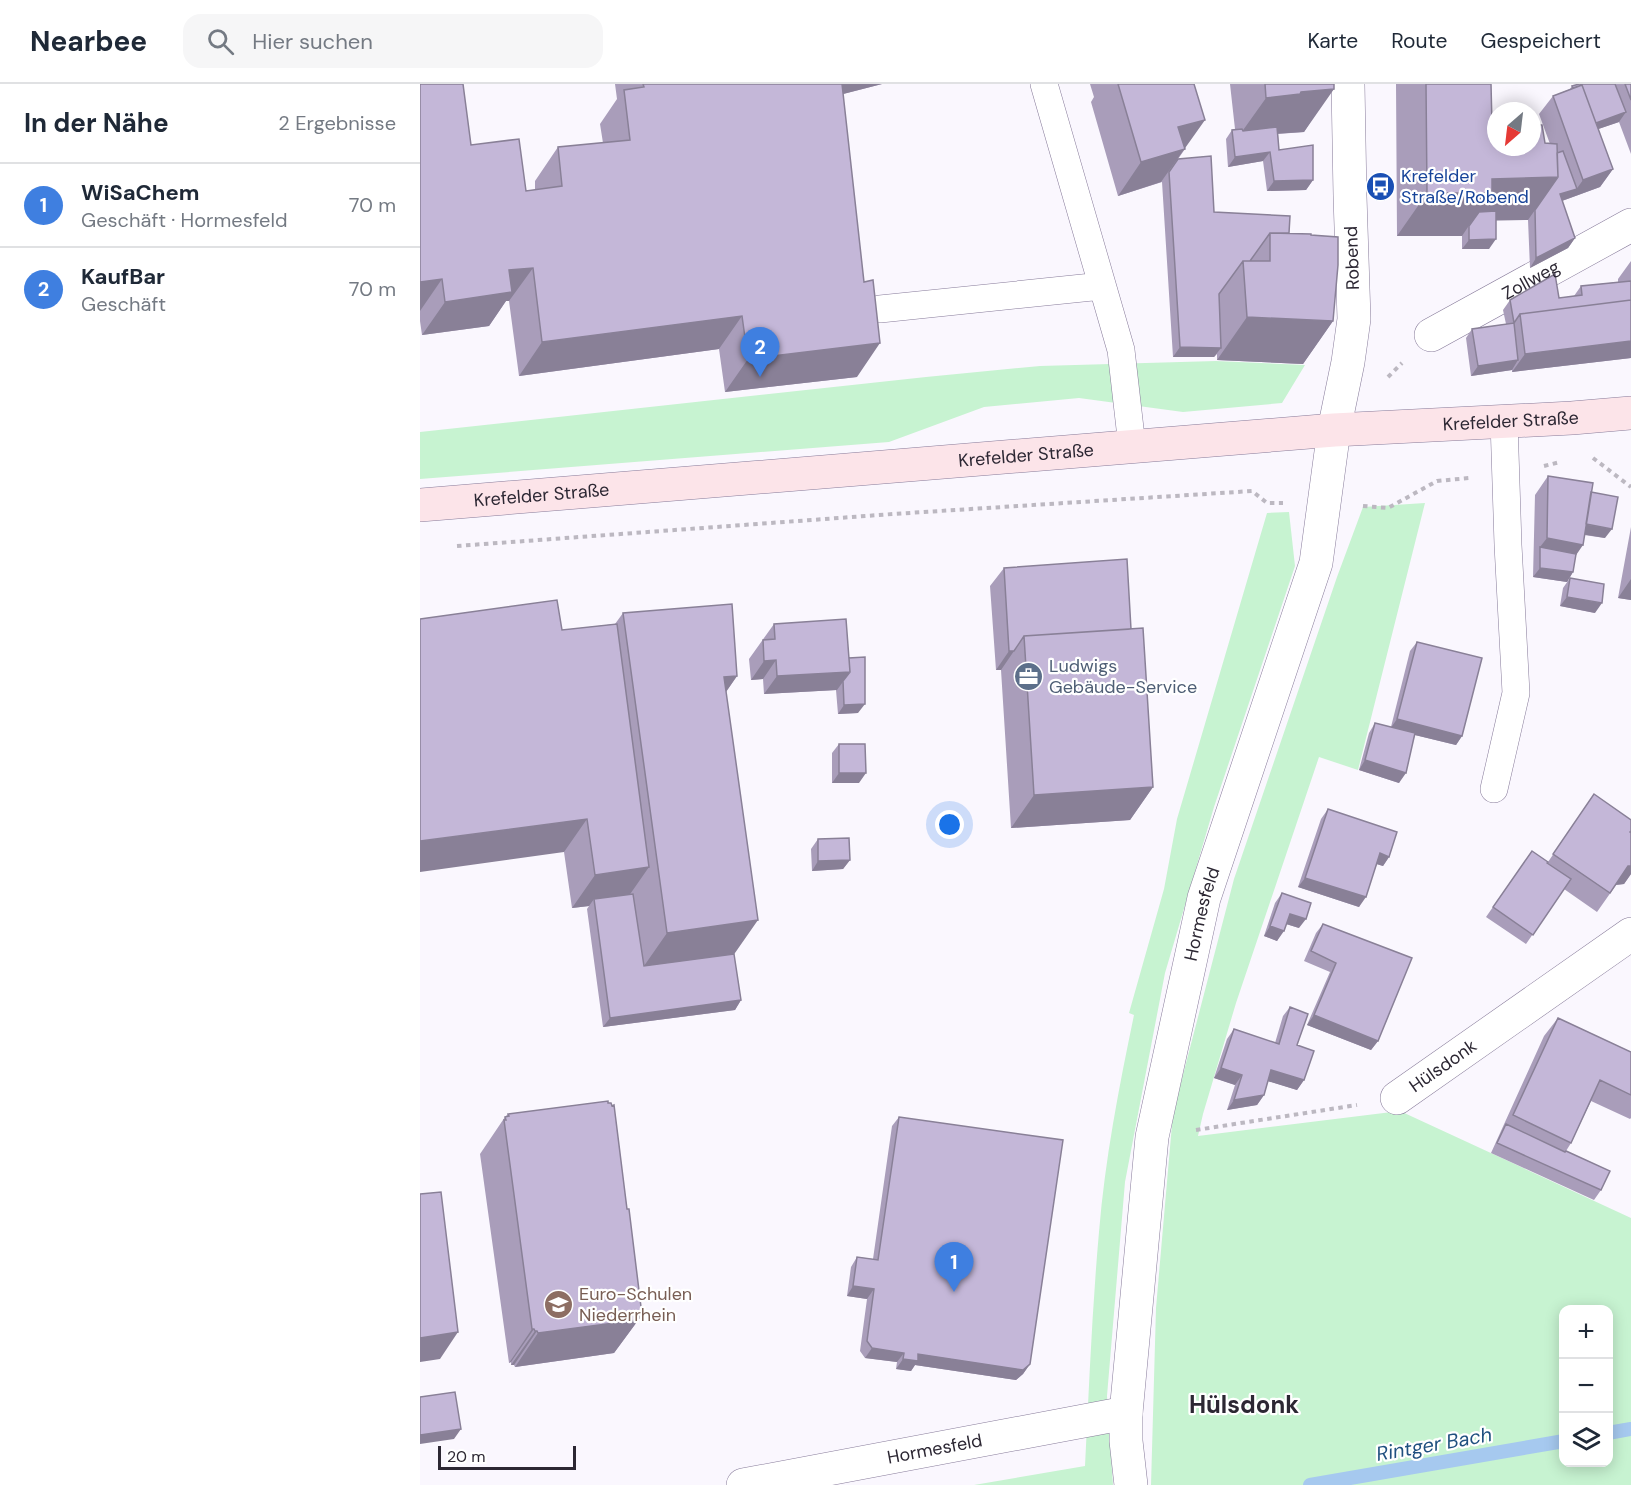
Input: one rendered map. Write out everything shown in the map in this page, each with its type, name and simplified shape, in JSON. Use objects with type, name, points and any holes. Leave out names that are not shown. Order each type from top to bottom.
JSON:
[{"type":"main road","name":"Krefelder Straße","points":[[420,505],[1334,430],[1631,413]]},
{"type":"street","name":"Robend","points":[[1334,430],[1354,319],[1348,84]]},
{"type":"street","name":"Zollweg","points":[[1431,335],[1631,225]]},
{"type":"street","name":"Hormesfeld","points":[[1131,1485],[1126,1427],[1152,1137],[1204,898],[1316,563],[1334,430]]},
{"type":"street","name":"Hülsdonk","points":[[1396,1098],[1631,934]]},
{"type":"street","name":"Hormesfeld","points":[[743,1485],[1126,1427]]},
{"type":"lane","points":[[1044,84],[1121,350],[1132,446]]},
{"type":"lane","points":[[880,309],[1102,286]]},
{"type":"lane","points":[[1494,789],[1516,693],[1504,421]]},
{"type":"path","points":[[1589,455],[1631,487]]},
{"type":"path","points":[[455,546],[1252,491],[1267,503],[1388,508],[1437,481],[1506,475],[1568,460]]},
{"type":"path","name":"Hülsdonk","points":[[1152,1137],[1396,1098]]},
{"type":"green space","points":[[1216,361],[1305,365],[1282,403],[1183,412],[1079,398],[984,407],[889,442],[420,479],[420,432],[1040,366]]},
{"type":"green space","points":[[1425,503],[1358,770],[1319,757],[1236,1003],[1198,1136],[1400,1111],[1631,1218],[1631,1485],[1151,1485],[1156,1308],[1173,1113],[1234,879],[1363,507]]},
{"type":"green space","points":[[1289,512],[1295,566],[1214,807],[1165,973],[1125,1182],[1107,1396],[1113,1485],[974,1485],[1085,1466],[1102,1205],[1113,1123],[1134,1015],[1129,1013],[1164,889],[1177,819],[1267,513]]},
{"type":"building","points":[[420,84],[463,84],[471,145],[519,139],[526,191],[562,186],[558,147],[630,140],[624,90],[644,87],[643,84],[842,84],[864,282],[873,280],[880,343],[748,359],[742,316],[542,342],[533,268],[509,270],[512,292],[445,302],[442,279],[420,282]]},
{"type":"building","points":[[1118,84],[1194,84],[1205,120],[1178,127],[1185,149],[1141,162]]},
{"type":"building","points":[[1265,84],[1334,84],[1334,89],[1266,98]]},
{"type":"building","points":[[1426,84],[1491,84],[1491,102],[1487,102],[1487,156],[1541,156],[1541,125],[1545,143],[1557,144],[1558,177],[1492,179],[1492,193],[1427,193]]},
{"type":"building","points":[[1579,84],[1615,84],[1626,112],[1596,123],[1582,85],[1573,88],[1572,86]]},
{"type":"building","points":[[1625,84],[1631,84],[1631,100]]},
{"type":"building","points":[[1582,85],[1613,169],[1583,180],[1553,96]]},
{"type":"building","points":[[1277,127],[1279,150],[1313,145],[1313,180],[1274,181],[1270,152],[1235,157],[1232,130]]},
{"type":"building","points":[[1563,151],[1577,189],[1560,194],[1575,238],[1536,258],[1535,210],[1558,177],[1557,153]]},
{"type":"building","points":[[1211,156],[1214,212],[1290,216],[1289,233],[1270,233],[1250,261],[1243,261],[1219,294],[1221,348],[1180,347],[1169,172],[1178,159]]},
{"type":"building","points":[[1496,211],[1496,239],[1469,240],[1469,226],[1479,212]]},
{"type":"building","points":[[1270,233],[1338,237],[1333,321],[1247,317],[1243,261],[1270,261]]},
{"type":"building","points":[[1555,274],[1559,298],[1582,295],[1581,286],[1631,281],[1631,300],[1520,314],[1514,323],[1510,300]]},
{"type":"building","points":[[1631,300],[1631,341],[1525,354],[1520,314]]},
{"type":"building","points":[[1514,323],[1518,360],[1478,366],[1472,329]]},
{"type":"building","points":[[1548,476],[1593,483],[1583,545],[1547,538]]},
{"type":"building","points":[[1591,492],[1618,497],[1612,529],[1586,524]]},
{"type":"building","points":[[1540,547],[1576,554],[1573,572],[1540,568]]},
{"type":"building","points":[[1127,559],[1131,629],[1024,636],[1014,651],[1009,651],[1004,568]]},
{"type":"building","points":[[1570,578],[1604,584],[1602,603],[1567,597]]},
{"type":"building","points":[[557,600],[562,630],[617,624],[649,867],[595,875],[587,819],[420,841],[420,619]]},
{"type":"building","points":[[732,604],[737,676],[724,677],[758,920],[667,933],[623,613]]},
{"type":"building","points":[[846,619],[850,672],[777,676],[776,660],[764,661],[763,640],[775,639],[774,624]]},
{"type":"building","points":[[1143,628],[1153,787],[1034,795],[1024,636]]},
{"type":"building","points":[[1417,642],[1482,658],[1462,736],[1397,719]]},
{"type":"building","points":[[865,657],[865,704],[844,705],[843,681],[850,672],[849,658]]},
{"type":"building","points":[[1375,723],[1415,733],[1406,773],[1365,760]]},
{"type":"building","points":[[839,744],[865,744],[866,773],[839,773]]},
{"type":"building","points":[[1594,794],[1631,820],[1631,866],[1628,866],[1610,893],[1553,854]]},
{"type":"building","points":[[1328,809],[1397,832],[1389,857],[1380,853],[1366,897],[1305,878]]},
{"type":"building","points":[[849,838],[850,860],[818,861],[818,839]]},
{"type":"building","points":[[1532,851],[1571,879],[1533,935],[1493,907]]},
{"type":"building","points":[[1282,893],[1311,903],[1306,919],[1290,914],[1284,931],[1270,926]]},
{"type":"building","points":[[633,894],[644,966],[734,954],[741,1000],[610,1018],[594,899]]},
{"type":"building","points":[[1323,924],[1412,958],[1378,1041],[1314,1015],[1336,963],[1311,951]]},
{"type":"building","points":[[1290,1007],[1308,1014],[1297,1045],[1314,1051],[1304,1080],[1271,1070],[1264,1095],[1234,1100],[1242,1075],[1221,1068],[1234,1029],[1279,1044]]},
{"type":"building","points":[[1558,1018],[1631,1052],[1631,1095],[1600,1080],[1571,1143],[1513,1115]]},
{"type":"building","points":[[608,1101],[612,1106],[614,1105],[642,1315],[639,1315],[637,1320],[538,1333],[532,1329],[504,1120],[509,1116],[508,1114]]},
{"type":"building","points":[[899,1117],[1063,1140],[1030,1364],[1023,1370],[918,1354],[918,1361],[903,1359],[904,1353],[872,1348],[867,1341],[874,1289],[853,1286],[857,1257],[878,1260]]},
{"type":"building","points":[[1506,1124],[1610,1171],[1601,1190],[1497,1143]]},
{"type":"building","points":[[441,1192],[458,1332],[420,1338],[420,1194]]},
{"type":"building","points":[[455,1392],[461,1429],[420,1435],[420,1397]]},
{"type":"waterway","name":"Rintger Bach","points":[[1613,1432],[1631,1429]]},
{"type":"waterway","name":"Rintger Bach","points":[[1310,1485],[1559,1442]]},
{"type":"place","name":"Krefelder Straße/Robend","points":[[1380,186]]},
{"type":"place","name":"KaufBar","points":[[760,377]]},
{"type":"place","name":"Ludwigs Gebäude-Service","points":[[1028,676]]},
{"type":"place","name":"WiSaChem","points":[[954,1292]]},
{"type":"place","name":"Euro-Schulen Niederrhein","points":[[558,1304]]},
{"type":"district","name":"Hülsdonk","points":[[1244,1404]]}]
